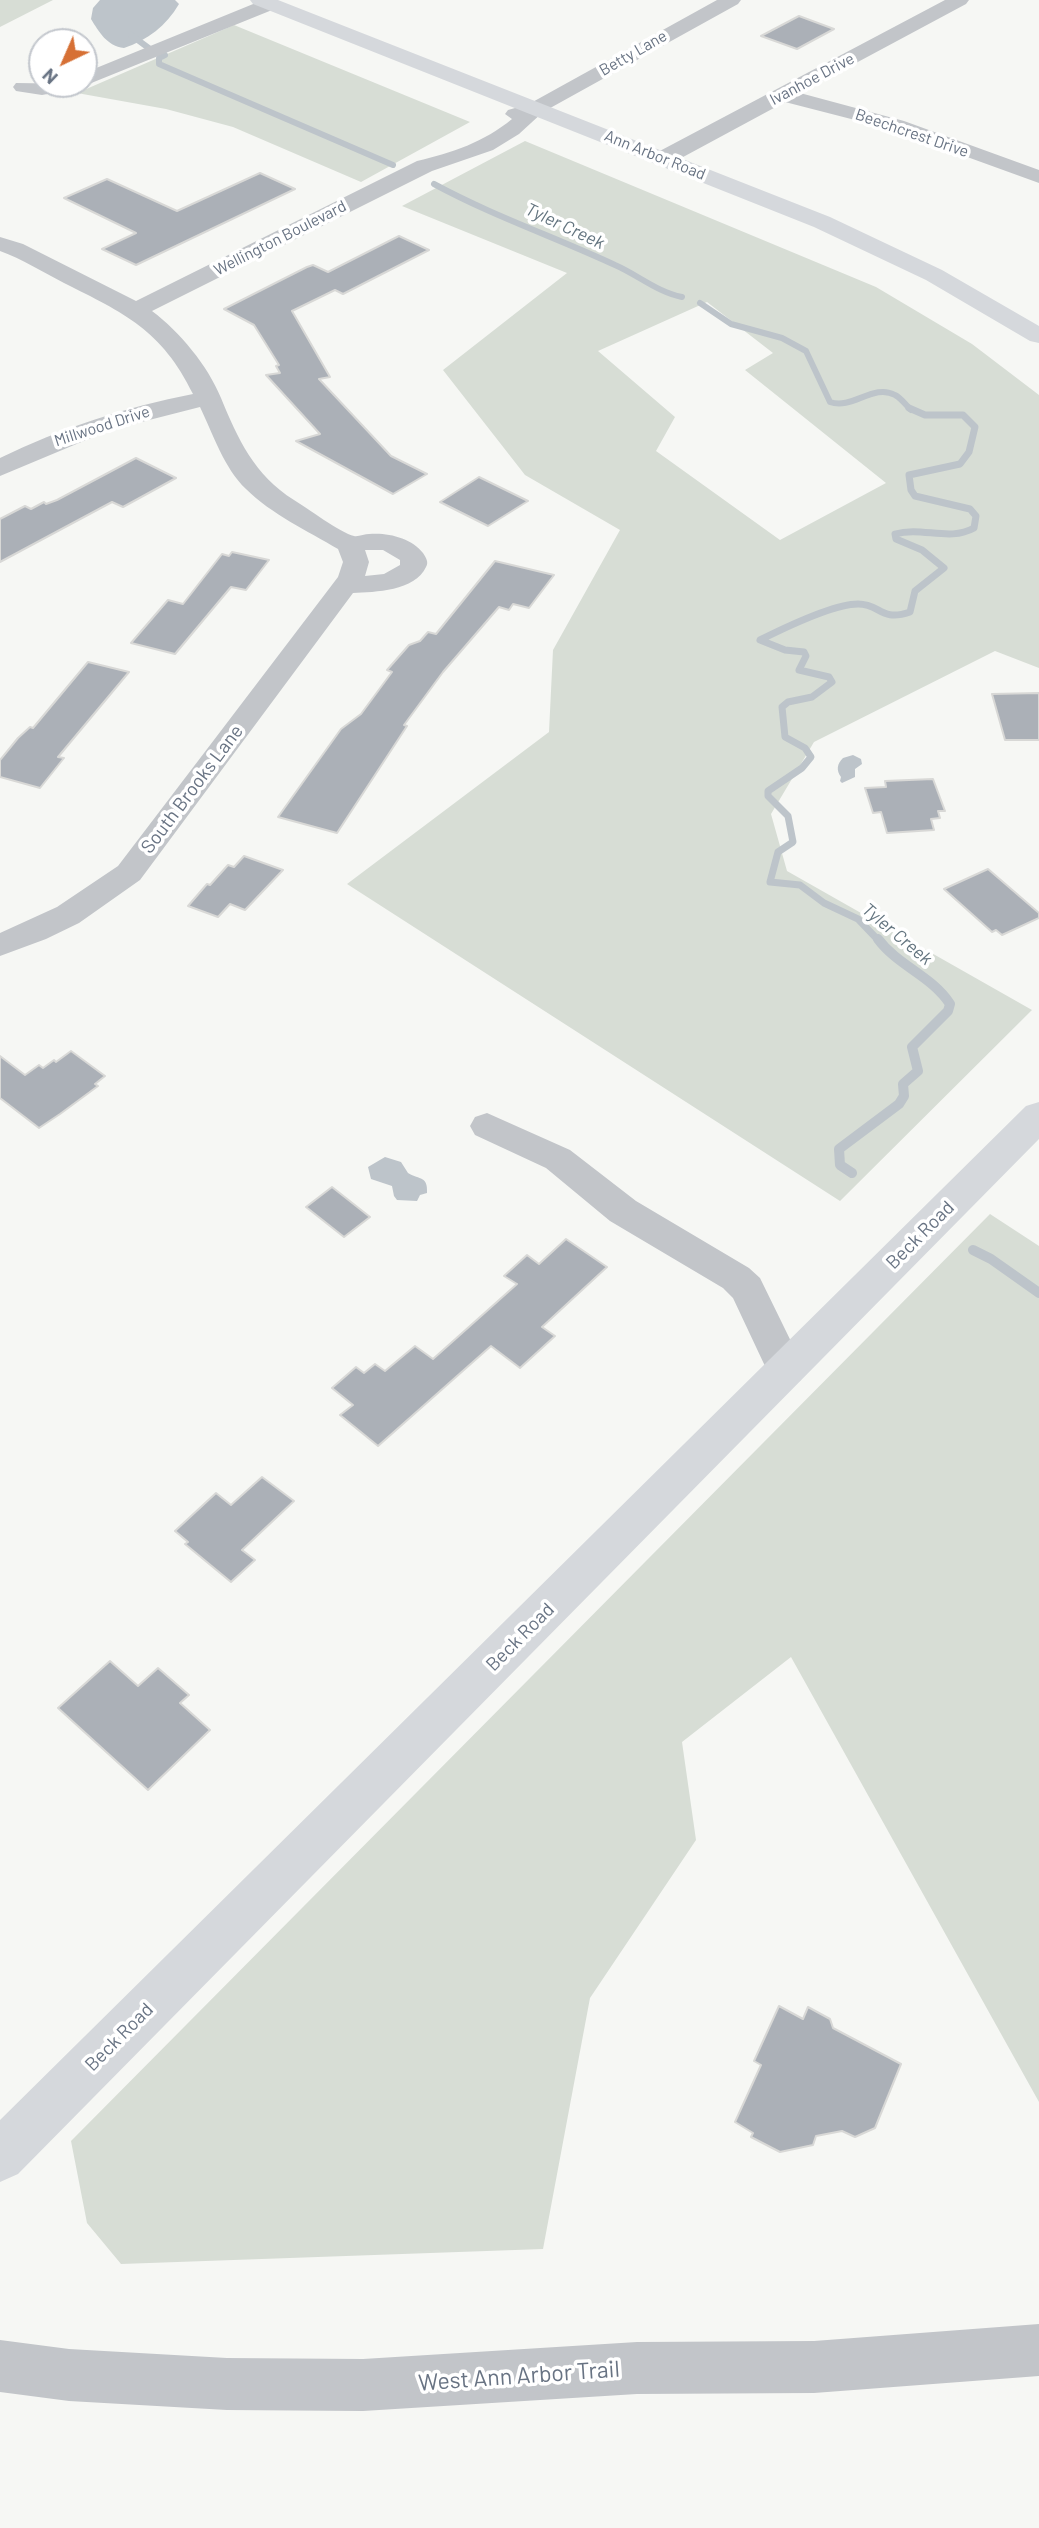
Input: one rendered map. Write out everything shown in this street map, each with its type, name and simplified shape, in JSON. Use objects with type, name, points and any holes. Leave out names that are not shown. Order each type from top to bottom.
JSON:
[{"type":"main road","name":"Ann Arbor Road","points":[[265,2],[797,211],[889,252],[966,292],[1039,336]]},
{"type":"main road","name":"Beck Road","points":[[0,2156],[1039,1116]]},
{"type":"street","name":"Betty Lane","points":[[536,108],[731,0]]},
{"type":"street","name":"Ivanhoe Drive","points":[[664,158],[959,0]]},
{"type":"street","points":[[98,74],[265,2]]},
{"type":"street","points":[[23,86],[28,87]]},
{"type":"street","name":"Beechcrest Drive","points":[[783,95],[897,125],[1039,177]]},
{"type":"street","name":"Wellington Boulevard","points":[[136,310],[425,166],[467,155],[515,131],[536,108]]},
{"type":"street","points":[[2,237],[136,310],[156,325],[183,354],[209,398],[239,461],[253,482],[271,497],[350,545],[373,541],[393,544],[411,553],[415,559],[414,565],[407,573],[393,580],[345,586]]},
{"type":"street","name":"Millwood Drive","points":[[0,468],[80,430],[155,408],[209,398]]},
{"type":"street","name":"South Brooks Lane","points":[[0,946],[55,923],[87,905],[129,873],[345,586],[355,571],[356,562],[350,545]]},
{"type":"street","points":[[488,1126],[558,1159],[623,1211],[736,1278],[747,1288],[786,1370]]},
{"type":"street","name":"West Ann Arbor Trail","points":[[0,2366],[69,2375],[227,2384],[363,2385],[637,2368],[814,2367],[1039,2350]]},
{"type":"shaded area","points":[[0,0],[53,0],[0,27]]},
{"type":"shaded area","points":[[100,0],[175,0],[179,4],[156,31],[124,48],[108,41],[100,33],[91,19],[93,8]]},
{"type":"shaded area","points":[[234,25],[470,122],[361,182],[233,127],[166,109],[98,97],[98,84]]},
{"type":"shaded area","points":[[525,141],[876,287],[972,344],[1039,395],[1039,668],[995,651],[814,742],[771,814],[787,871],[1032,1010],[840,1201],[347,884],[549,732],[553,650],[620,530],[525,475],[443,370],[567,273],[402,206]],"holes":[[[707,302],[773,353],[745,370],[886,483],[780,540],[656,451],[675,417],[598,351]]]},
{"type":"shaded area","points":[[853,755],[861,759],[862,764],[855,769],[855,777],[842,783],[838,765],[843,758]]},
{"type":"shaded area","points":[[385,1157],[401,1162],[408,1173],[425,1181],[427,1193],[420,1195],[417,1201],[397,1200],[392,1186],[371,1179],[368,1167]]},
{"type":"shaded area","points":[[990,1214],[1039,1246],[1039,2102],[791,1657],[682,1742],[696,1840],[590,1998],[543,2249],[121,2264],[87,2223],[71,2141]]},
{"type":"building","points":[[799,16],[834,29],[797,49],[761,36]]},
{"type":"building","points":[[260,173],[295,189],[136,265],[102,249],[136,233],[64,198],[107,179],[177,211]]},
{"type":"building","points":[[399,236],[429,250],[343,294],[335,290],[292,311],[330,377],[319,379],[391,456],[427,474],[393,494],[296,441],[320,434],[266,375],[280,373],[276,366],[279,365],[254,325],[224,309],[307,267],[313,265],[328,272]]},
{"type":"building","points":[[136,458],[176,478],[123,507],[112,502],[0,562],[0,519],[25,506],[31,509],[44,502],[46,504],[57,500]]},
{"type":"building","points":[[479,477],[528,501],[488,526],[440,502]]},
{"type":"building","points":[[232,552],[269,560],[246,590],[231,587],[175,654],[131,643],[168,600],[183,604],[222,554],[229,556]]},
{"type":"building","points":[[495,561],[554,575],[529,608],[513,604],[509,610],[499,607],[443,672],[404,725],[407,726],[337,833],[278,817],[341,729],[361,714],[392,672],[387,670],[409,645],[420,641],[428,632],[436,634]]},
{"type":"building","points":[[88,662],[129,672],[58,757],[64,758],[40,788],[0,777],[0,760],[18,738],[30,727],[33,728]]},
{"type":"building","points":[[1039,693],[1039,740],[1005,740],[992,694]]},
{"type":"building","points":[[933,779],[945,811],[938,811],[940,818],[931,819],[934,830],[887,833],[881,812],[873,813],[865,788],[886,787],[885,781]]},
{"type":"building","points":[[244,856],[283,870],[245,910],[230,904],[218,917],[188,906],[228,865],[234,867]]},
{"type":"building","points":[[988,869],[1039,913],[1039,918],[1002,935],[996,930],[992,932],[944,889]]},
{"type":"building","points":[[71,1051],[105,1076],[95,1084],[98,1086],[39,1128],[0,1098],[0,1056],[25,1075],[39,1065],[43,1068],[54,1060],[56,1062]]},
{"type":"building","points":[[332,1187],[370,1217],[344,1237],[306,1207]]},
{"type":"building","points":[[566,1239],[607,1267],[542,1327],[555,1336],[520,1368],[491,1346],[378,1446],[340,1415],[353,1405],[332,1388],[356,1367],[364,1373],[375,1364],[385,1371],[415,1346],[433,1359],[517,1284],[504,1276],[527,1255],[539,1264]]},
{"type":"building","points":[[262,1477],[294,1501],[242,1550],[255,1560],[231,1582],[185,1544],[188,1542],[175,1531],[216,1493],[231,1505]]},
{"type":"building","points":[[110,1661],[138,1686],[158,1668],[189,1695],[180,1703],[210,1730],[148,1790],[58,1708]]},
{"type":"building","points":[[779,2006],[803,2019],[808,2007],[830,2019],[833,2028],[901,2064],[875,2128],[855,2137],[842,2131],[816,2136],[813,2145],[780,2152],[751,2137],[753,2133],[735,2122],[761,2065],[754,2061]]},
{"type":"waterway","name":"Tyler Creek","points":[[131,35],[150,49]]},
{"type":"waterway","name":"Tyler Creek","points":[[165,55],[159,58],[159,64],[393,165]]},
{"type":"waterway","name":"Tyler Creek","points":[[434,184],[682,297]]},
{"type":"waterway","name":"Tyler Creek","points":[[700,303],[731,324],[782,338],[806,351],[830,402],[846,403],[871,394],[887,392],[897,396],[909,408]]},
{"type":"waterway","name":"Tyler Creek","points":[[879,941],[858,919],[824,903],[800,885],[770,882],[778,852],[793,842],[788,816],[768,796],[768,791],[802,768],[811,757],[805,748],[785,737],[782,707],[788,702],[812,697],[832,682],[829,677],[799,670],[806,656],[804,652],[785,650],[760,640],[808,618],[848,605],[866,605],[892,615],[910,612],[915,591],[944,568],[922,550],[896,539],[895,534],[955,534],[974,528],[976,516],[970,509],[915,496],[911,490],[909,475],[960,464],[969,452],[975,427],[963,415],[925,415],[909,408]]},
{"type":"waterway","name":"Tyler Creek","points":[[852,1173],[840,1165],[839,1149],[899,1104],[904,1096],[903,1084],[918,1071],[912,1047],[948,1011],[950,1004],[943,994],[895,957],[878,939]]},
{"type":"waterway","name":"Tyler Creek","points":[[973,1250],[991,1259],[1039,1293]]}]
